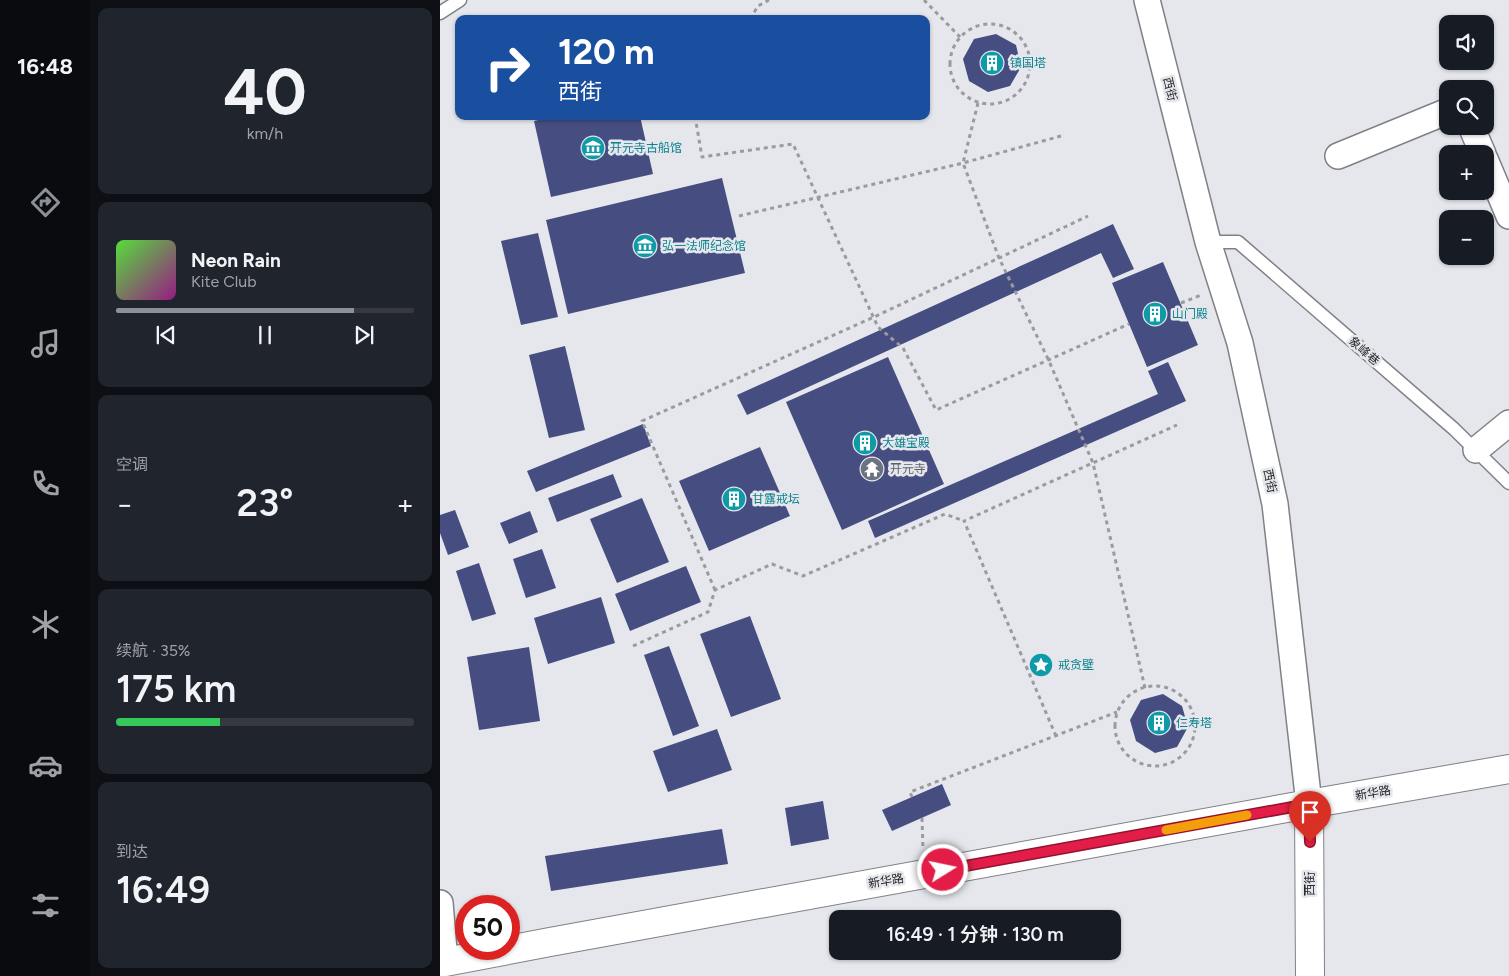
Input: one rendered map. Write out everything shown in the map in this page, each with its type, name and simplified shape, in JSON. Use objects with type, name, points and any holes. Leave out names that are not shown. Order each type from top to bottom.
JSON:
[{"type":"main road","name":"新华路","points":[[452,963],[924,874],[1509,769]]},
{"type":"main road","name":"西街","points":[[1309,804],[1310,976]]},
{"type":"street","name":"西街","points":[[1147,0],[1208,242],[1240,343],[1274,504],[1309,804]]},
{"type":"street","points":[[1338,156],[1439,114]]},
{"type":"street","points":[[1494,177],[1507,204]]},
{"type":"street","points":[[1476,450],[1509,423]]},
{"type":"street","points":[[440,903],[452,963]]},
{"type":"lane","points":[[440,13],[460,0]]},
{"type":"lane","name":"象峰巷","points":[[1208,242],[1238,242],[1454,429],[1509,483]]},
{"type":"path","points":[[752,15],[758,6],[769,0]]},
{"type":"path","points":[[924,0],[960,38]]},
{"type":"path","points":[[982,24],[996,24],[1008,28],[1019,36],[1027,47],[1031,60],[1030,74],[1025,86],[1016,96],[1004,103],[992,105],[978,103],[966,98],[957,88],[951,76],[949,62],[952,49],[960,38],[970,29],[982,24]]},
{"type":"path","points":[[978,103],[963,163],[999,258],[1049,361],[1093,463],[1145,688]]},
{"type":"path","points":[[696,120],[702,156],[793,144],[878,327],[902,348],[936,410],[1129,324]]},
{"type":"path","points":[[739,216],[963,163],[1061,136]]},
{"type":"path","points":[[633,646],[708,612],[715,590],[642,421],[874,317],[1088,216]]},
{"type":"path","points":[[715,590],[772,564],[802,576],[945,514],[964,521],[1178,425]]},
{"type":"path","points":[[964,521],[1056,736]]},
{"type":"path","points":[[1157,686],[1169,689],[1180,695],[1188,704],[1194,716],[1195,728],[1192,740],[1186,751],[1177,760],[1166,765],[1153,766],[1141,764],[1130,757],[1122,748],[1117,737],[1115,724],[1118,712],[1124,701],[1133,693],[1145,688],[1157,686]]},
{"type":"path","points":[[912,798],[910,792],[1118,712]]},
{"type":"path","points":[[922,818],[924,874]]},
{"type":"building","name":"镇国塔","points":[[996,34],[1016,45],[1021,67],[1010,86],[988,92],[969,81],[963,59],[974,39]]},
{"type":"building","name":"开元寺古船馆","points":[[641,120],[653,174],[551,197],[534,121]]},
{"type":"building","name":"弘一法师纪念馆","points":[[722,178],[745,273],[568,314],[546,220]]},
{"type":"building","points":[[1113,224],[1134,269],[1113,278],[1101,253],[747,415],[737,395]]},
{"type":"building","points":[[538,233],[558,317],[521,325],[501,241]]},
{"type":"building","name":"山门殿","points":[[1163,262],[1198,345],[1147,367],[1112,283]]},
{"type":"building","points":[[565,346],[585,430],[549,438],[529,355]]},
{"type":"building","name":"大雄宝殿","points":[[888,357],[944,484],[842,530],[786,402]]},
{"type":"building","points":[[1168,362],[1186,401],[875,538],[868,521],[1158,394],[1148,371]]},
{"type":"building","points":[[643,424],[651,446],[536,492],[527,471]]},
{"type":"building","name":"甘露戒坛","points":[[760,447],[790,516],[709,551],[679,481]]},
{"type":"building","points":[[613,474],[622,497],[557,522],[548,498]]},
{"type":"building","points":[[642,498],[669,562],[617,583],[590,519]]},
{"type":"building","points":[[455,510],[469,547],[448,555],[440,533],[440,515]]},
{"type":"building","points":[[530,511],[538,532],[509,544],[500,523]]},
{"type":"building","points":[[542,549],[556,588],[526,598],[513,559]]},
{"type":"building","points":[[479,563],[496,614],[472,621],[456,571]]},
{"type":"building","points":[[686,566],[701,602],[630,631],[615,594]]},
{"type":"building","points":[[601,597],[615,643],[548,664],[534,618]]},
{"type":"building","points":[[750,616],[781,699],[731,717],[700,634]]},
{"type":"building","points":[[669,646],[699,726],[673,736],[644,655]]},
{"type":"building","points":[[529,647],[540,721],[479,730],[467,657]]},
{"type":"building","name":"仁寿塔","points":[[1163,694],[1182,706],[1188,727],[1177,747],[1155,753],[1136,741],[1130,720],[1141,700]]},
{"type":"building","points":[[717,729],[732,770],[668,792],[653,751]]},
{"type":"building","points":[[942,784],[951,805],[892,831],[882,810]]},
{"type":"building","points":[[823,801],[829,839],[791,846],[785,808]]},
{"type":"building","points":[[722,829],[728,864],[551,891],[545,856]]},
{"type":"slow traffic","points":[[1166,830],[1247,815]]},
{"type":"place","name":"镇国塔","points":[[992,63]]},
{"type":"place","name":"开元寺古船馆","points":[[593,148]]},
{"type":"place","name":"弘一法师纪念馆","points":[[645,246]]},
{"type":"place","name":"山门殿","points":[[1155,314]]},
{"type":"place","name":"大雄宝殿","points":[[865,443]]},
{"type":"place","name":"开元寺","points":[[872,469]]},
{"type":"place","name":"甘露戒坛","points":[[734,499]]},
{"type":"place","name":"戒贪壁","points":[[1041,665]]},
{"type":"place","name":"仁寿塔","points":[[1159,723]]},
{"type":"route","points":[[943,870],[1309,804],[1310,842]]}]
